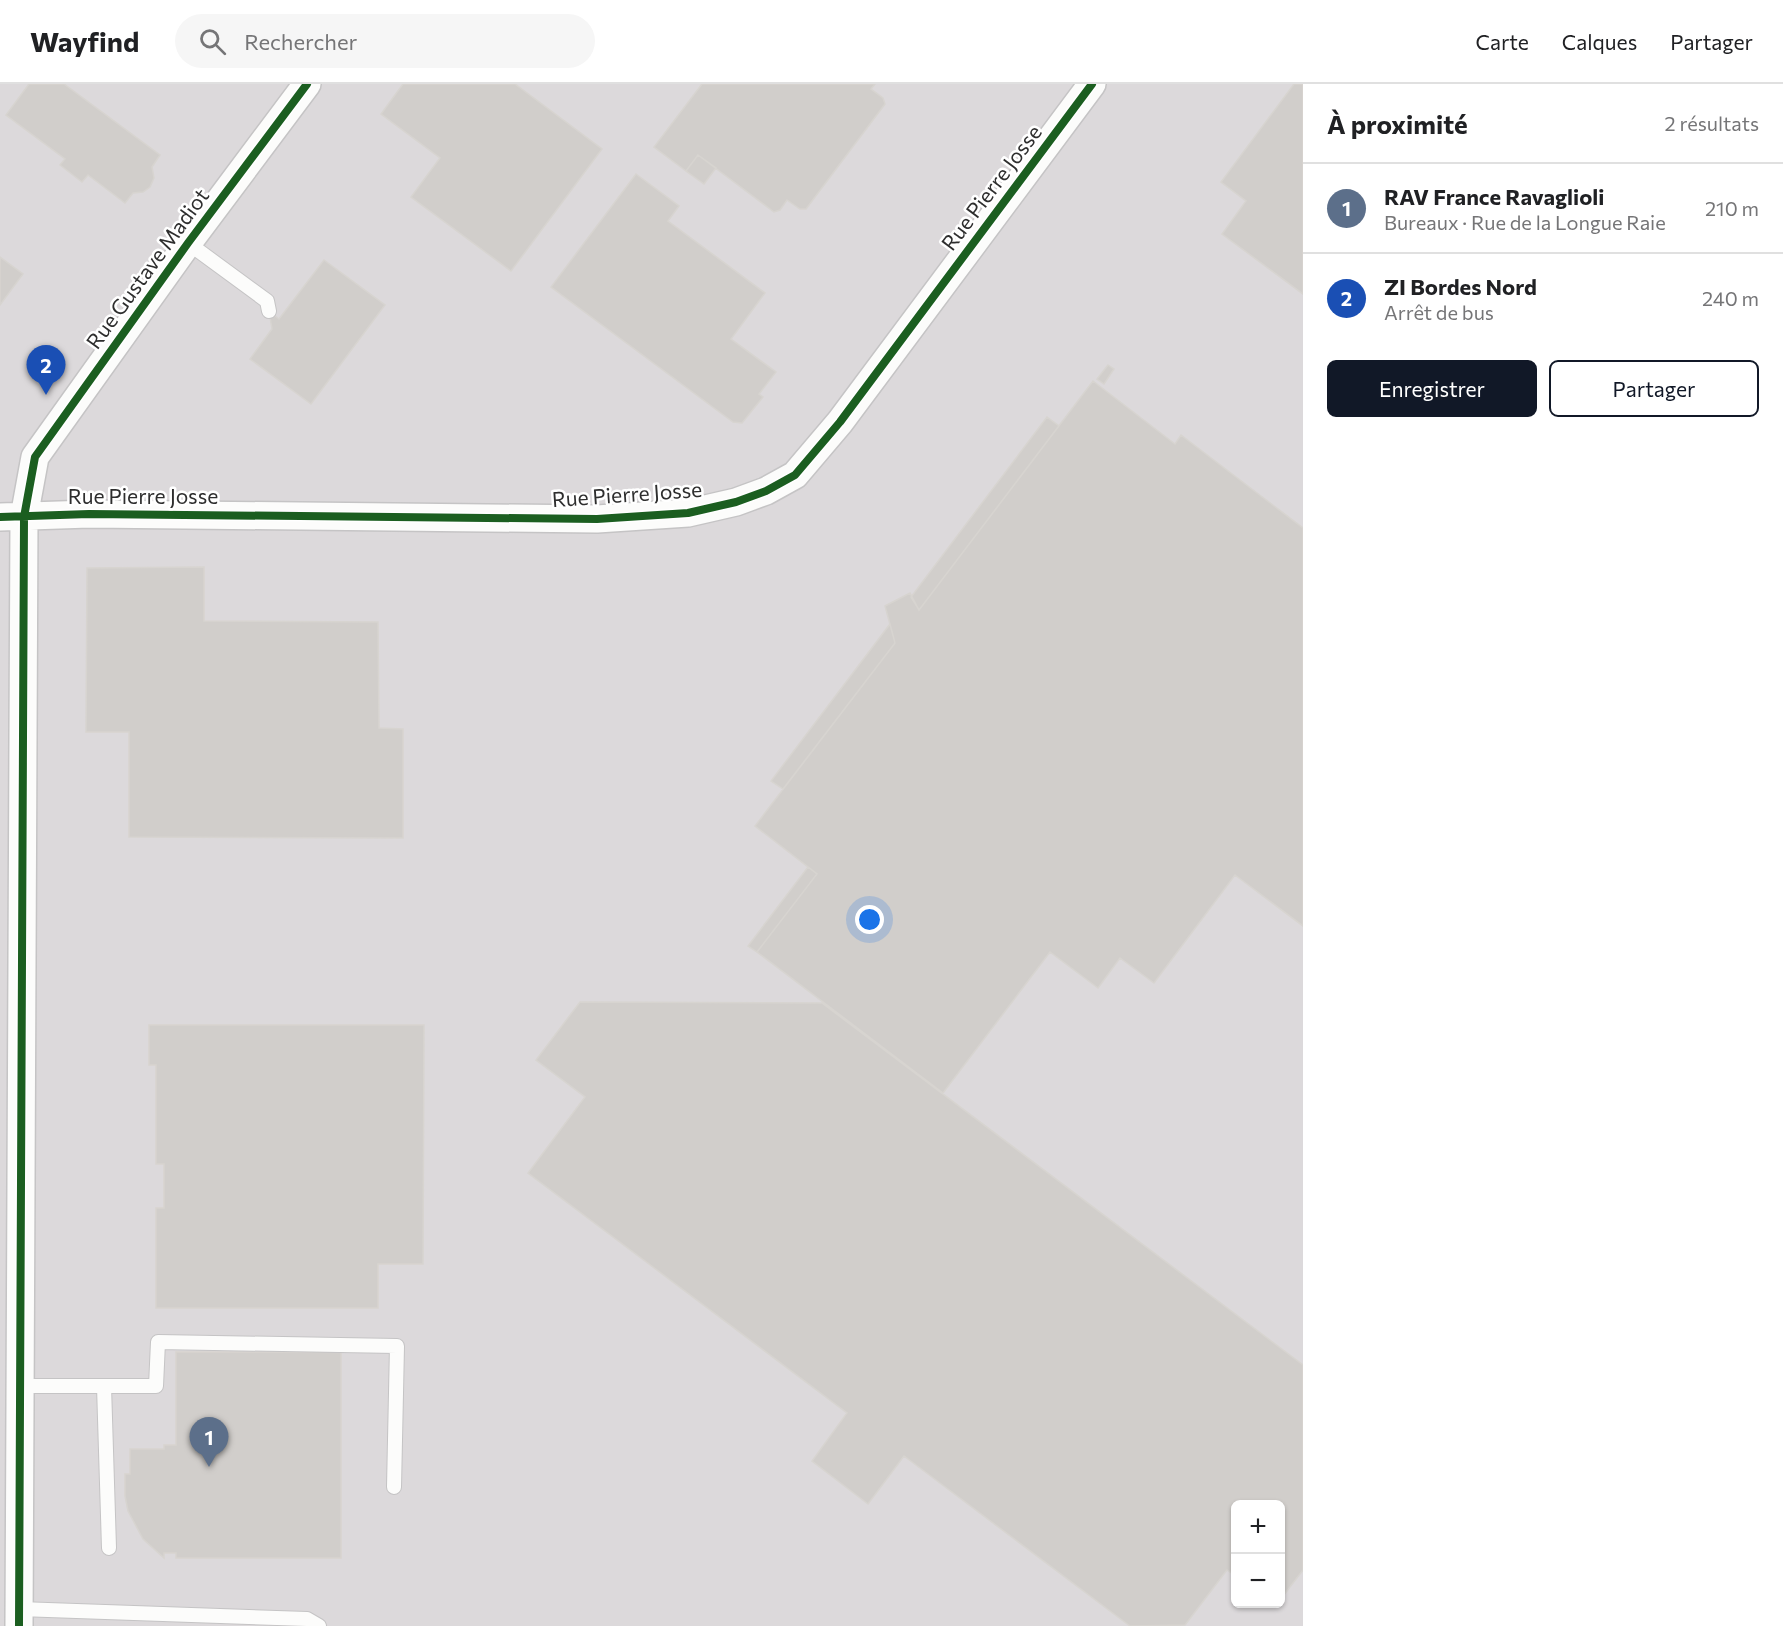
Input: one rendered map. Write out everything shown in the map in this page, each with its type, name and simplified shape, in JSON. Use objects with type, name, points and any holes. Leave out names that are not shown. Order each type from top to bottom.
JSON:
[{"type":"street","name":"Rue Gustave Madiot","points":[[19,1617],[20,1119],[12,517],[35,458],[188,243],[307,84]]},
{"type":"street","name":"Rue Pierre Josse","points":[[12,517],[90,514],[597,519],[688,513],[736,502],[766,491],[795,475],[840,422],[1092,84]]},
{"type":"lane","points":[[188,243],[267,301],[269,311]]},
{"type":"lane","points":[[20,1386],[156,1386],[158,1342],[396,1346],[394,1486]]},
{"type":"lane","points":[[104,1386],[110,1548]]},
{"type":"lane","points":[[19,1617],[307,1619],[319,1626]]},
{"type":"shaded area","points":[[0,84],[1303,84],[1303,1626],[0,1626]]},
{"type":"building","points":[[29,84],[64,84],[160,155],[152,167],[154,178],[150,187],[143,192],[133,193],[125,203],[88,175],[82,182],[60,165],[65,159],[6,115]]},
{"type":"building","points":[[403,84],[515,84],[602,149],[511,271],[411,197],[440,158],[381,114]]},
{"type":"building","points":[[702,84],[875,84],[871,89],[883,98],[885,104],[806,209],[800,209],[787,200],[780,210],[774,212],[698,155],[686,171],[654,147]]},
{"type":"building","points":[[1294,84],[1303,84],[1303,294],[1222,234],[1246,201],[1221,182]]},
{"type":"building","points":[[698,155],[716,168],[704,184],[686,171]]},
{"type":"building","points":[[636,174],[679,206],[668,221],[765,293],[731,339],[776,372],[759,394],[763,397],[742,423],[733,422],[551,287]]},
{"type":"building","points":[[0,257],[23,274],[0,305]]},
{"type":"building","points":[[324,260],[385,305],[311,404],[250,359],[272,329],[269,311],[279,319]]},
{"type":"building","points":[[1108,365],[1114,369],[1104,384],[1097,379]]},
{"type":"building","points":[[1093,381],[1175,444],[1181,435],[1303,528],[1303,926],[1235,875],[1154,983],[1120,958],[1098,988],[1050,952],[943,1093],[757,952],[817,874],[755,826],[895,643],[885,606],[910,593],[919,610]]},
{"type":"building","points":[[1047,417],[1059,426],[919,610],[911,597]]},
{"type":"building","points":[[204,567],[204,621],[378,622],[379,728],[403,729],[403,838],[129,837],[129,732],[86,732],[87,568]]},
{"type":"building","points":[[890,624],[895,643],[783,789],[771,781]]},
{"type":"building","points":[[808,867],[817,874],[757,952],[748,946]]},
{"type":"building","points":[[580,1002],[822,1003],[1303,1365],[1303,1570],[1285,1593],[1285,1500],[1231,1500],[1231,1573],[1227,1570],[1185,1625],[1130,1626],[904,1456],[868,1504],[812,1461],[847,1413],[528,1173],[585,1097],[536,1060]]},
{"type":"building","points":[[149,1025],[424,1025],[423,1264],[378,1264],[378,1308],[156,1308],[156,1208],[164,1208],[164,1164],[156,1164],[156,1065],[149,1065]]},
{"type":"building","points":[[176,1352],[341,1352],[341,1558],[176,1558],[176,1553],[164,1553],[164,1558],[143,1539],[128,1511],[125,1474],[130,1474],[130,1449],[164,1449],[164,1445],[176,1445]]},
{"type":"cycle path","points":[[19,1626],[24,517],[35,457],[188,243],[307,84]]},
{"type":"cycle path","points":[[0,517],[89,514],[597,519],[688,513],[736,502],[766,491],[795,475],[840,422],[1092,84]]},
{"type":"place","name":"ZI Bordes Nord","points":[[46,395]]},
{"type":"place","name":"RAV France Ravaglioli","points":[[209,1467]]}]
